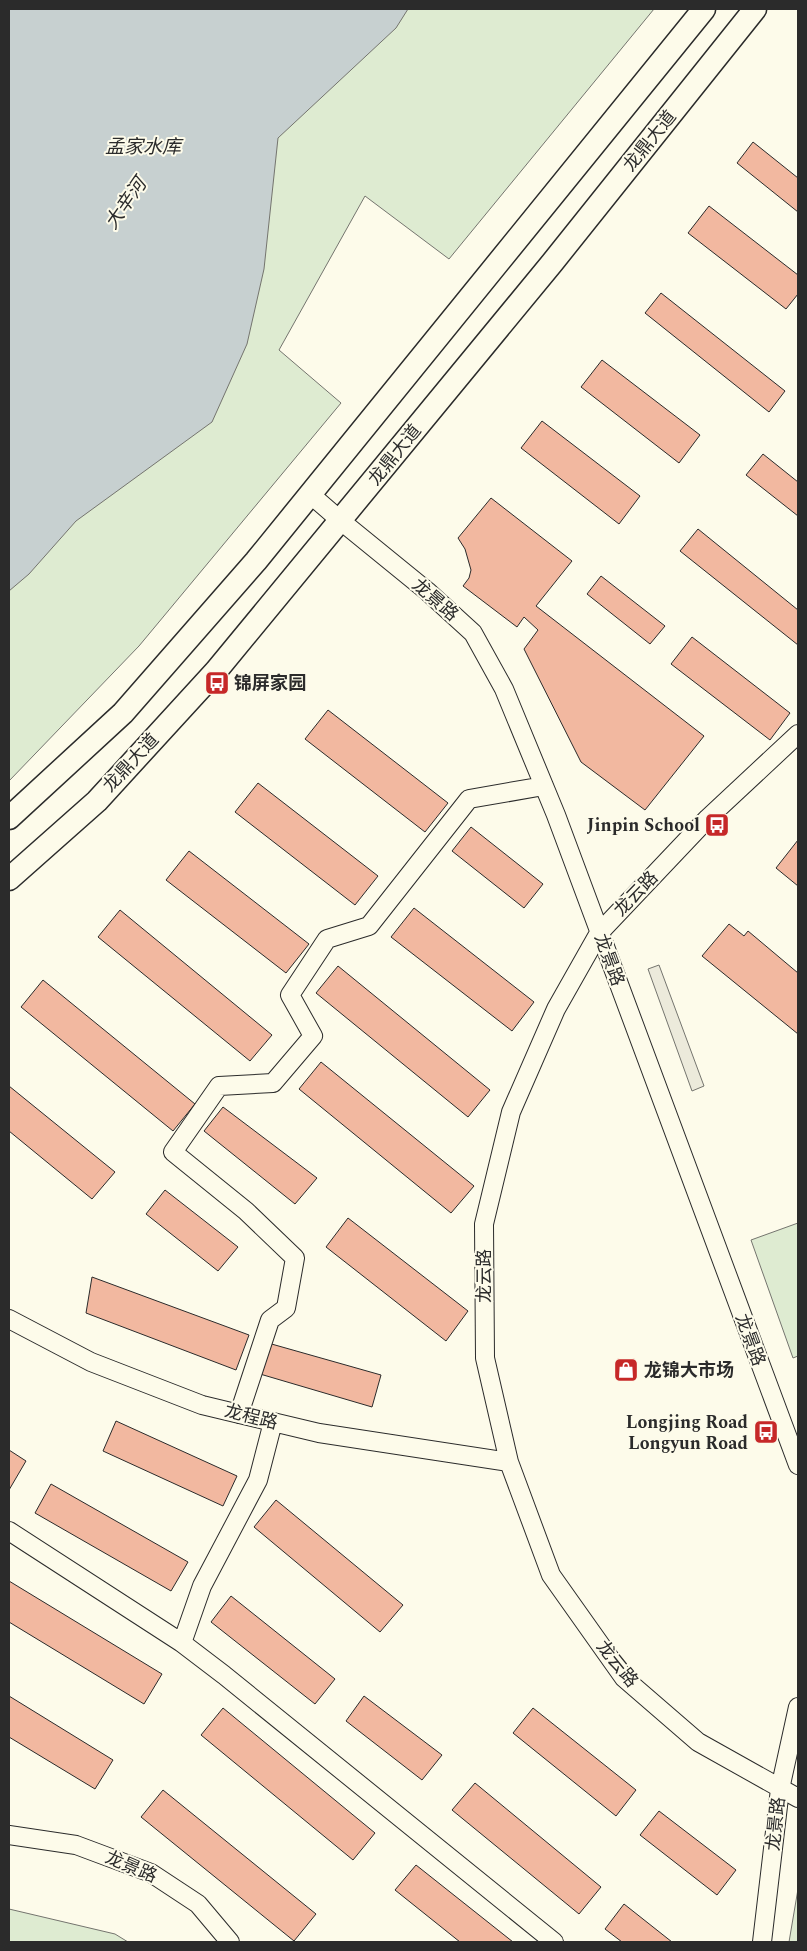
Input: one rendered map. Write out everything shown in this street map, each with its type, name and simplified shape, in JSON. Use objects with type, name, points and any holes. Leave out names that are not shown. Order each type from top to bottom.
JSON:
[{"type":"main road","points":[[9,818],[123,713],[256,561],[704,9]]},
{"type":"main road","name":"龙鼎大道","points":[[9,879],[97,801],[216,671],[341,522],[552,263],[755,9]]},
{"type":"street","name":"龙景路","points":[[310,494],[341,522],[427,591],[473,633],[504,689],[544,786],[798,1465]]},
{"type":"street","name":"龙云路","points":[[798,734],[708,818],[599,932],[556,1009],[511,1112],[484,1224],[485,1358],[509,1462],[551,1575],[624,1678],[698,1742],[798,1798]]},
{"type":"street","points":[[239,1414],[270,1320],[286,1308],[295,1258],[246,1211],[173,1152],[219,1086],[273,1083],[308,1043],[313,1036],[290,995],[327,939],[368,926],[469,799],[544,786]]},
{"type":"street","name":"龙程路","points":[[9,1319],[91,1362],[202,1405],[319,1433],[509,1462]]},
{"type":"street","points":[[182,1644],[202,1586],[258,1480],[273,1422]]},
{"type":"street","points":[[9,1531],[182,1644],[224,1675],[554,1942]]},
{"type":"street","name":"龙景路","points":[[762,1942],[780,1789],[798,1707]]},
{"type":"street","name":"龙景路","points":[[9,1835],[76,1845],[151,1873],[198,1904],[230,1942]]},
{"type":"green space","points":[[9,9],[654,9],[449,259],[365,196],[279,350],[341,403],[139,646],[9,781]]},
{"type":"green space","points":[[798,1223],[798,1356],[793,1358],[751,1240]]},
{"type":"green space","points":[[798,1889],[798,1942],[789,1942]]},
{"type":"green space","points":[[9,1909],[115,1934],[128,1942],[9,1942]]},
{"type":"shaded area","points":[[659,965],[704,1086],[692,1091],[648,969]]},
{"type":"water","name":"孟家水库","points":[[9,9],[408,9],[396,28],[278,138],[264,269],[247,344],[212,422],[76,521],[29,574],[9,591]]},
{"type":"building","points":[[753,142],[798,178],[798,212],[737,163]]},
{"type":"building","points":[[709,206],[798,275],[798,294],[786,309],[688,233]]},
{"type":"building","points":[[661,293],[785,391],[769,412],[645,313]]},
{"type":"building","points":[[602,360],[700,435],[679,463],[581,387]]},
{"type":"building","points":[[542,421],[640,496],[619,524],[521,448]]},
{"type":"building","points":[[763,454],[798,482],[798,516],[746,475]]},
{"type":"building","points":[[491,498],[572,561],[536,606],[704,736],[645,810],[581,762],[524,649],[538,630],[524,617],[517,627],[463,586],[469,578],[471,570],[465,549],[458,538]]},
{"type":"building","points":[[698,529],[798,610],[798,645],[680,551]]},
{"type":"building","points":[[601,576],[665,626],[650,644],[587,594]]},
{"type":"building","points":[[692,637],[790,713],[770,740],[671,664]]},
{"type":"building","points":[[328,710],[448,803],[425,832],[305,739]]},
{"type":"building","points":[[258,783],[378,876],[355,905],[235,812]]},
{"type":"building","points":[[471,827],[543,884],[524,908],[452,851]]},
{"type":"building","points":[[798,840],[798,886],[776,868]]},
{"type":"building","points":[[189,851],[309,944],[286,973],[166,880]]},
{"type":"building","points":[[414,908],[534,1002],[512,1031],[391,937]]},
{"type":"building","points":[[120,910],[272,1035],[250,1061],[98,937]]},
{"type":"building","points":[[729,924],[744,936],[748,931],[798,973],[798,1034],[702,956]]},
{"type":"building","points":[[338,966],[490,1090],[468,1117],[316,993]]},
{"type":"building","points":[[43,980],[195,1104],[173,1131],[21,1007]]},
{"type":"building","points":[[321,1062],[474,1186],[451,1213],[299,1089]]},
{"type":"building","points":[[9,1086],[115,1172],[92,1199],[9,1131]]},
{"type":"building","points":[[223,1107],[317,1178],[295,1204],[204,1131]]},
{"type":"building","points":[[165,1190],[238,1247],[218,1271],[146,1214]]},
{"type":"building","points":[[348,1218],[468,1311],[446,1341],[326,1247]]},
{"type":"building","points":[[92,1277],[249,1335],[236,1370],[86,1313]]},
{"type":"building","points":[[268,1343],[381,1375],[372,1407],[260,1374]]},
{"type":"building","points":[[116,1421],[237,1476],[223,1506],[103,1451]]},
{"type":"building","points":[[9,1450],[26,1461],[9,1490]]},
{"type":"building","points":[[51,1484],[188,1562],[171,1591],[35,1513]]},
{"type":"building","points":[[276,1500],[403,1605],[380,1632],[254,1527]]},
{"type":"building","points":[[9,1581],[162,1674],[144,1704],[9,1622]]},
{"type":"building","points":[[231,1596],[335,1679],[315,1704],[211,1622]]},
{"type":"building","points":[[9,1696],[113,1760],[95,1789],[9,1737]]},
{"type":"building","points":[[364,1696],[442,1755],[422,1780],[346,1721]]},
{"type":"building","points":[[223,1708],[375,1833],[353,1860],[201,1735]]},
{"type":"building","points":[[533,1708],[636,1790],[616,1816],[513,1733]]},
{"type":"building","points":[[475,1783],[601,1887],[579,1914],[452,1810]]},
{"type":"building","points":[[163,1790],[316,1914],[294,1941],[141,1817]]},
{"type":"building","points":[[659,1811],[736,1870],[717,1895],[640,1835]]},
{"type":"building","points":[[416,1865],[513,1942],[460,1942],[395,1890]]},
{"type":"building","points":[[624,1904],[672,1942],[622,1942],[605,1929]]},
{"type":"place","name":"锦屏家园","points":[[217,683]]},
{"type":"place","name":"Jinpin School","points":[[717,825]]},
{"type":"place","name":"龙锦大市场","points":[[626,1370]]},
{"type":"place","name":"Longjing Road Longyun Road","points":[[766,1432]]},
{"type":"water label","name":"大辛河","points":[[126,204]]}]
